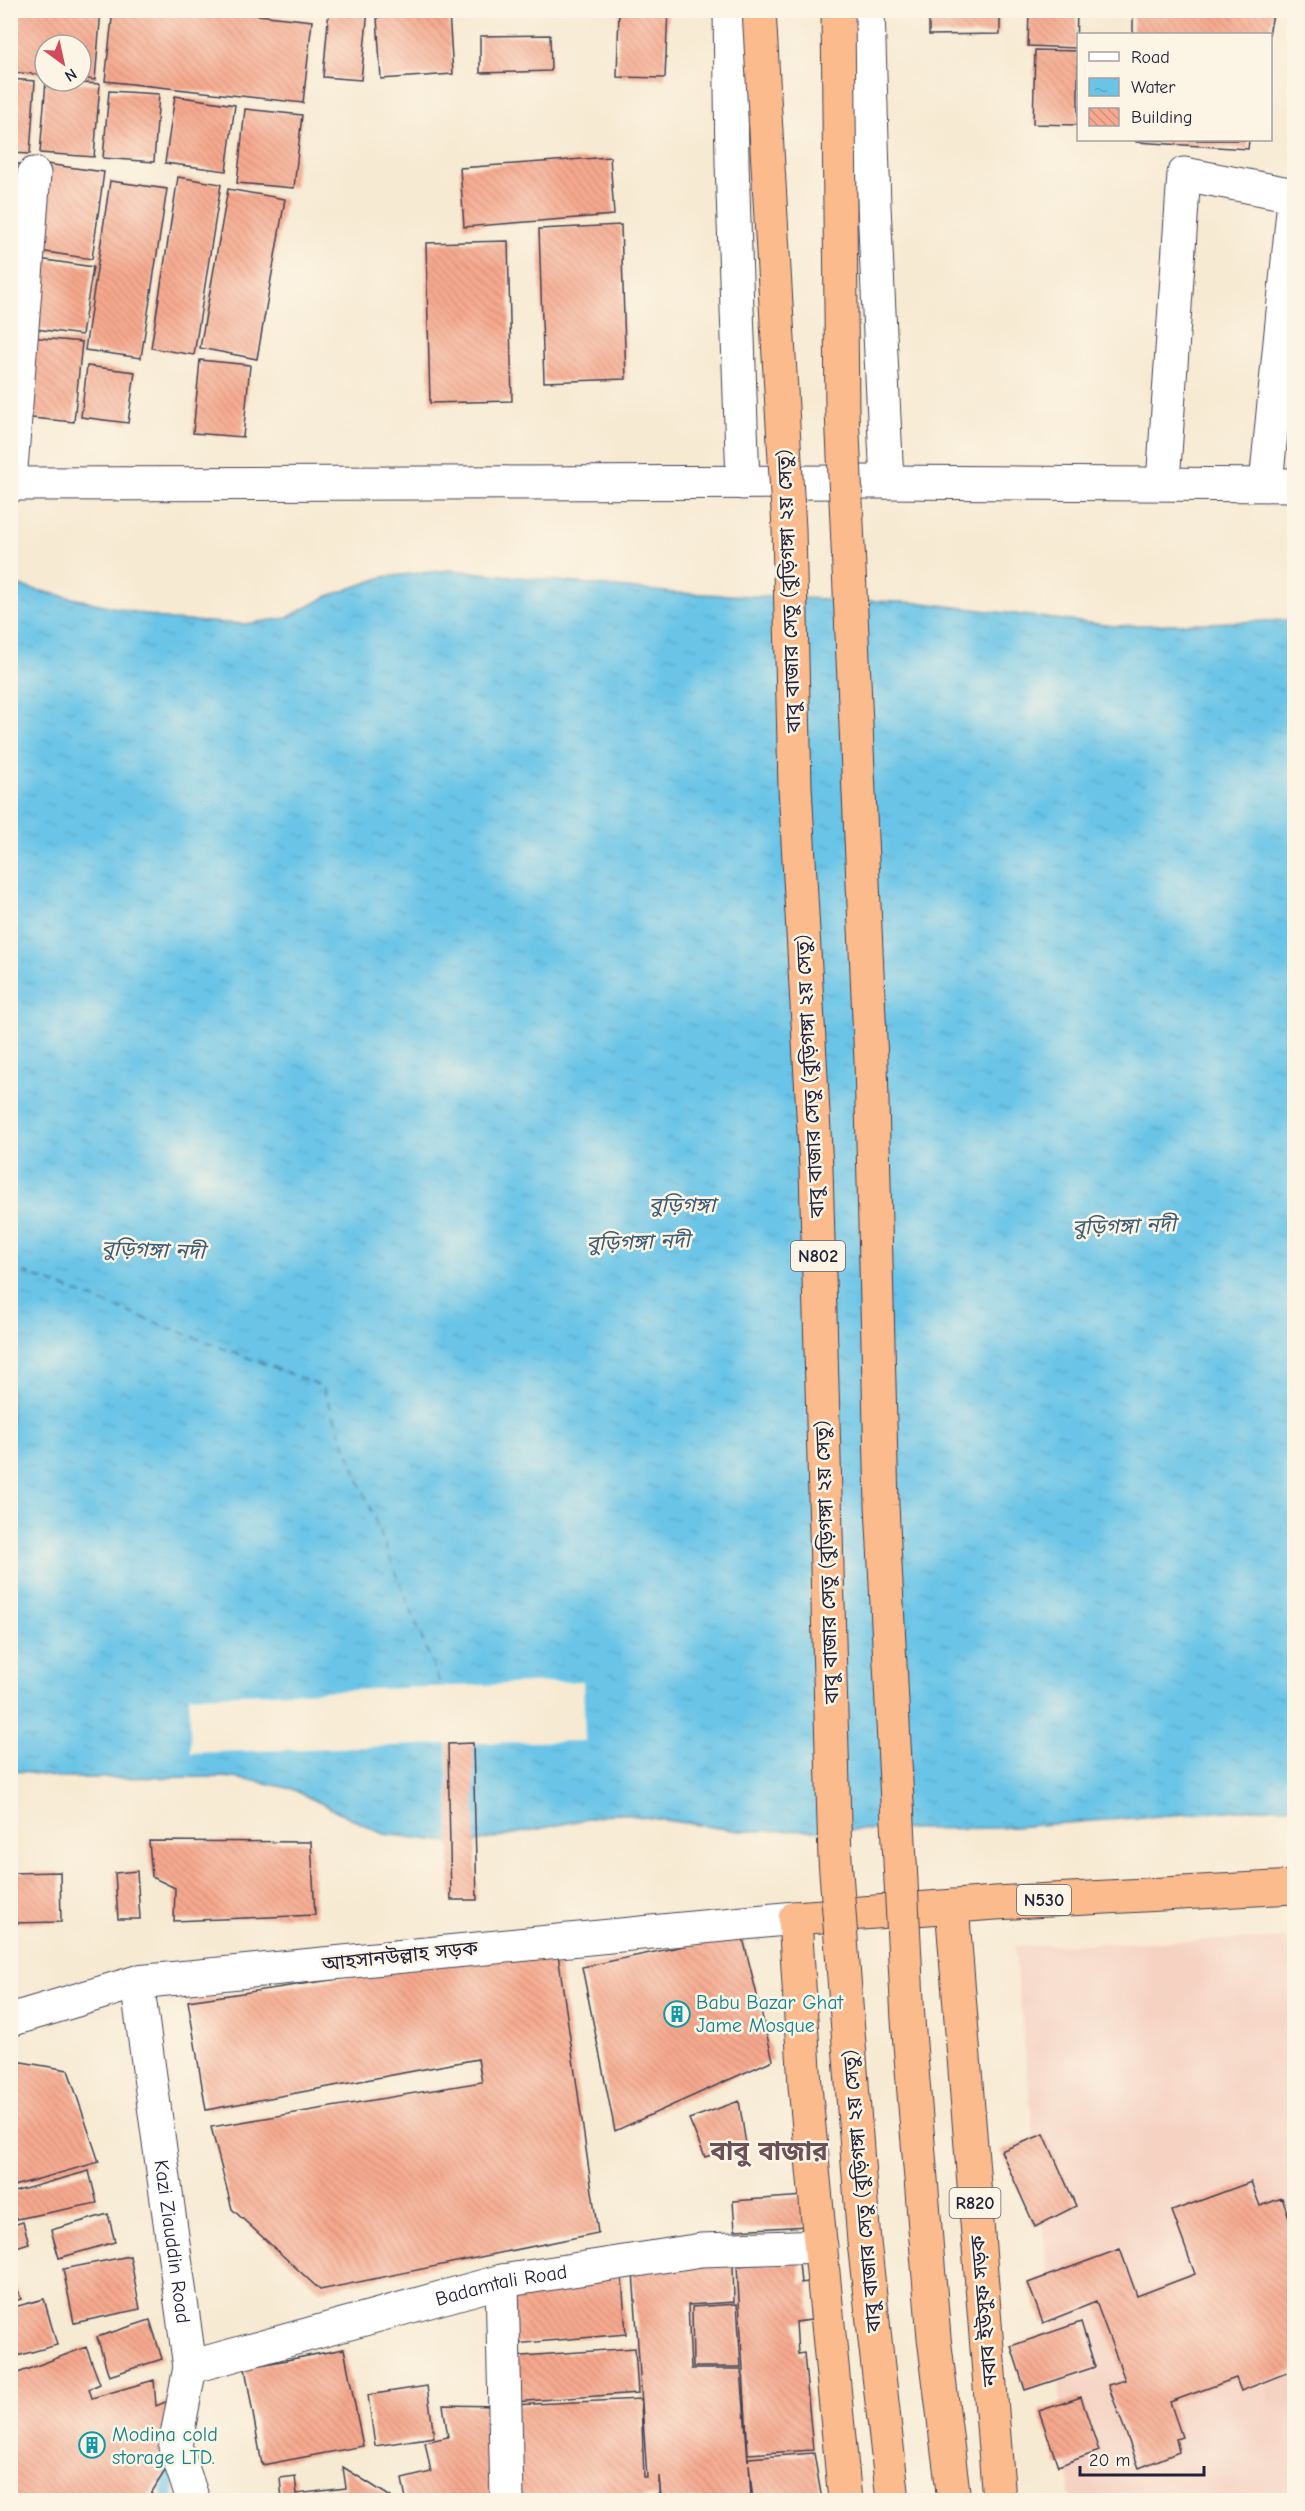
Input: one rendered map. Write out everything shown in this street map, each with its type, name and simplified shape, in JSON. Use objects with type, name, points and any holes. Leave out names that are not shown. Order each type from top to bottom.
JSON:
[{"type":"highway","name":"বাবু বাজার সেতু (বুড়িগঙ্গা ২য় সেতু)","points":[[759,10],[789,529],[795,787],[816,1168],[835,1859],[864,2242],[892,2500]]},
{"type":"highway","points":[[838,10],[842,411],[871,1062],[883,1528],[908,2020],[934,2338],[954,2500]]},
{"type":"highway","name":"N530","points":[[795,1918],[952,1906],[1294,1887]]},
{"type":"highway","name":"নবাব ইউসুফ সড়ক","points":[[952,1906],[999,2500]]},
{"type":"highway","points":[[795,1918],[805,2086],[845,2500]]},
{"type":"street","points":[[730,10],[732,163],[742,483]]},
{"type":"street","points":[[868,10],[874,206],[887,482]]},
{"type":"street","points":[[34,174],[10,483],[1280,484],[1294,200]]},
{"type":"street","points":[[1163,483],[1184,174],[1294,195]]},
{"type":"street","name":"আহসানউল্লাহ সড়ক","points":[[10,2020],[137,1982],[795,1918]]},
{"type":"street","name":"Kazi Ziauddin Road","points":[[137,1982],[190,2367],[175,2445],[192,2500]]},
{"type":"street","name":"Badamtali Road","points":[[190,2367],[502,2281],[701,2250],[821,2246]]},
{"type":"street","points":[[502,2281],[507,2500]]},
{"type":"shaded area","points":[[1294,1938],[1294,2500],[1071,2500],[1014,1946]]},
{"type":"water","name":"বুড়িগঙ্গা","points":[[450,570],[675,593],[923,603],[1114,626],[1294,620],[1294,1806],[998,1828],[740,1831],[616,1813],[475,1842],[450,1842],[383,1834],[292,1789],[261,1782],[225,1777],[61,1778],[11,1770],[10,584],[170,620],[245,624],[287,618],[326,597],[383,577]]},
{"type":"pier","points":[[583,1681],[585,1741],[473,1743],[475,1845],[450,1845],[447,1744],[191,1753],[189,1696]]},
{"type":"building","points":[[10,10],[101,10],[95,80],[93,80],[93,33],[33,33],[33,74],[10,72]]},
{"type":"building","points":[[113,10],[214,10],[312,21],[303,103],[105,81]]},
{"type":"building","points":[[329,10],[368,10],[361,80],[323,77]]},
{"type":"building","points":[[619,10],[668,10],[665,78],[617,77]]},
{"type":"building","points":[[929,10],[1000,10],[1000,34],[929,35]]},
{"type":"building","points":[[1029,10],[1077,10],[1076,48],[1028,46]]},
{"type":"building","points":[[1133,10],[1274,10],[1269,33],[1133,33]]},
{"type":"building","points":[[449,12],[453,74],[381,79],[377,17]]},
{"type":"building","points":[[550,35],[551,71],[480,73],[480,36]]},
{"type":"building","points":[[1035,50],[1077,51],[1077,125],[1033,124]]},
{"type":"building","points":[[10,79],[33,81],[30,154],[10,153]]},
{"type":"building","points":[[93,84],[100,84],[94,157],[40,153],[45,93],[93,93]]},
{"type":"building","points":[[109,91],[159,94],[154,162],[103,158]]},
{"type":"building","points":[[175,96],[235,105],[226,171],[165,163]]},
{"type":"building","points":[[245,109],[302,115],[294,188],[237,183]]},
{"type":"building","points":[[1136,141],[1249,141],[1248,149]]},
{"type":"building","points":[[610,157],[614,215],[464,227],[460,168]]},
{"type":"building","points":[[10,163],[25,165],[16,243],[10,242]]},
{"type":"building","points":[[46,164],[104,172],[92,259],[33,250]]},
{"type":"building","points":[[178,177],[221,184],[194,355],[151,348]]},
{"type":"building","points":[[110,181],[167,189],[141,358],[85,350]]},
{"type":"building","points":[[228,189],[285,199],[257,359],[200,348]]},
{"type":"building","points":[[621,225],[626,379],[544,382],[539,229]]},
{"type":"building","points":[[508,241],[512,401],[430,403],[426,243]]},
{"type":"building","points":[[39,259],[93,267],[82,335],[28,328]]},
{"type":"building","points":[[29,337],[82,342],[74,422],[21,417]]},
{"type":"building","points":[[200,360],[250,365],[243,437],[193,433]]},
{"type":"building","points":[[87,366],[135,372],[128,423],[81,417]]},
{"type":"building","points":[[473,1743],[477,1900],[451,1900],[448,1744]]},
{"type":"building","points":[[149,1841],[311,1842],[315,1915],[174,1921],[175,1888],[152,1877]]},
{"type":"building","points":[[137,1871],[140,1919],[118,1919],[115,1873]]},
{"type":"building","points":[[60,1872],[61,1922],[10,1923],[10,1873]]},
{"type":"building","name":"Babu Bazar Ghat Jame Mosque","points":[[742,1934],[773,2060],[615,2131],[582,1967]]},
{"type":"building","points":[[557,1947],[598,2233],[320,2290],[232,2209],[211,2127],[482,2082],[478,2059],[206,2110],[188,2001]]},
{"type":"building","points":[[10,2060],[68,2070],[99,2162],[10,2187]]},
{"type":"building","points":[[739,2101],[746,2144],[705,2157],[689,2119]]},
{"type":"building","points":[[1044,2134],[1076,2206],[1035,2227],[1001,2151]]},
{"type":"building","points":[[89,2171],[97,2203],[12,2220],[10,2193]]},
{"type":"building","points":[[1251,2182],[1260,2206],[1282,2198],[1294,2232],[1294,2370],[1241,2391],[1236,2378],[1170,2402],[1182,2437],[1176,2439],[1179,2452],[1139,2468],[1108,2385],[1125,2380],[1096,2302],[1043,2323],[1028,2283],[1120,2249],[1137,2296],[1195,2274],[1172,2211]]},
{"type":"building","points":[[805,2196],[807,2226],[735,2230],[733,2201]]},
{"type":"building","points":[[108,2214],[115,2242],[59,2258],[51,2230]]},
{"type":"building","points":[[23,2222],[29,2243],[10,2249],[10,2226]]},
{"type":"building","points":[[130,2256],[140,2309],[74,2323],[63,2269]]},
{"type":"building","points":[[799,2262],[801,2283],[808,2282],[811,2320],[796,2322],[798,2354],[804,2353],[813,2450],[748,2454],[737,2266]]},
{"type":"building","points":[[733,2264],[734,2302],[688,2305],[691,2369],[741,2369],[748,2461],[749,2458],[814,2453],[822,2500],[753,2500],[749,2464],[751,2500],[648,2500],[661,2497],[659,2476],[659,2496],[641,2497],[641,2500],[516,2500],[512,2405],[641,2399],[644,2477],[647,2477],[633,2272]]},
{"type":"building","points":[[10,2271],[21,2299],[10,2303]]},
{"type":"building","points":[[622,2277],[626,2334],[514,2344],[509,2287]]},
{"type":"building","points":[[44,2299],[57,2345],[10,2358],[10,2308]]},
{"type":"building","points":[[737,2304],[741,2367],[693,2367],[692,2307]]},
{"type":"building","points":[[150,2320],[162,2359],[109,2376],[97,2337]]},
{"type":"building","points":[[1081,2322],[1095,2367],[1025,2390],[1011,2346]]},
{"type":"building","name":"Modina cold storage LTD.","points":[[86,2347],[100,2384],[89,2389],[92,2398],[154,2380],[156,2406],[180,2396],[171,2461],[147,2500],[10,2500],[10,2376]]},
{"type":"building","points":[[635,2348],[638,2393],[512,2402],[509,2357]]},
{"type":"building","points":[[344,2349],[363,2446],[262,2465],[245,2368]]},
{"type":"building","points":[[427,2386],[434,2437],[375,2446],[368,2395]]},
{"type":"building","points":[[1081,2397],[1099,2451],[1058,2466],[1039,2411]]},
{"type":"building","points":[[443,2405],[498,2406],[499,2500],[406,2500],[402,2479],[431,2472],[425,2442],[448,2437]]},
{"type":"building","points":[[343,2467],[391,2497],[391,2500],[282,2500],[280,2478],[295,2476],[297,2494],[346,2488]]},
{"type":"waterway","points":[[167,2500],[171,2465]]},
{"type":"ferry route","points":[[10,1267],[322,1386],[441,1686]]},
{"type":"place","name":"Babu Bazar Ghat Jame Mosque","points":[[677,2014]]},
{"type":"place","name":"Modina cold storage LTD.","points":[[92,2445]]},
{"type":"district","name":"বাবু বাজার","points":[[769,2152]]},
{"type":"water label","name":"বুড়িগঙ্গা নদী","points":[[1124,1226]]},
{"type":"water label","name":"বুড়িগঙ্গা নদী","points":[[638,1242]]},
{"type":"water label","name":"বুড়িগঙ্গা নদী","points":[[153,1250]]}]
